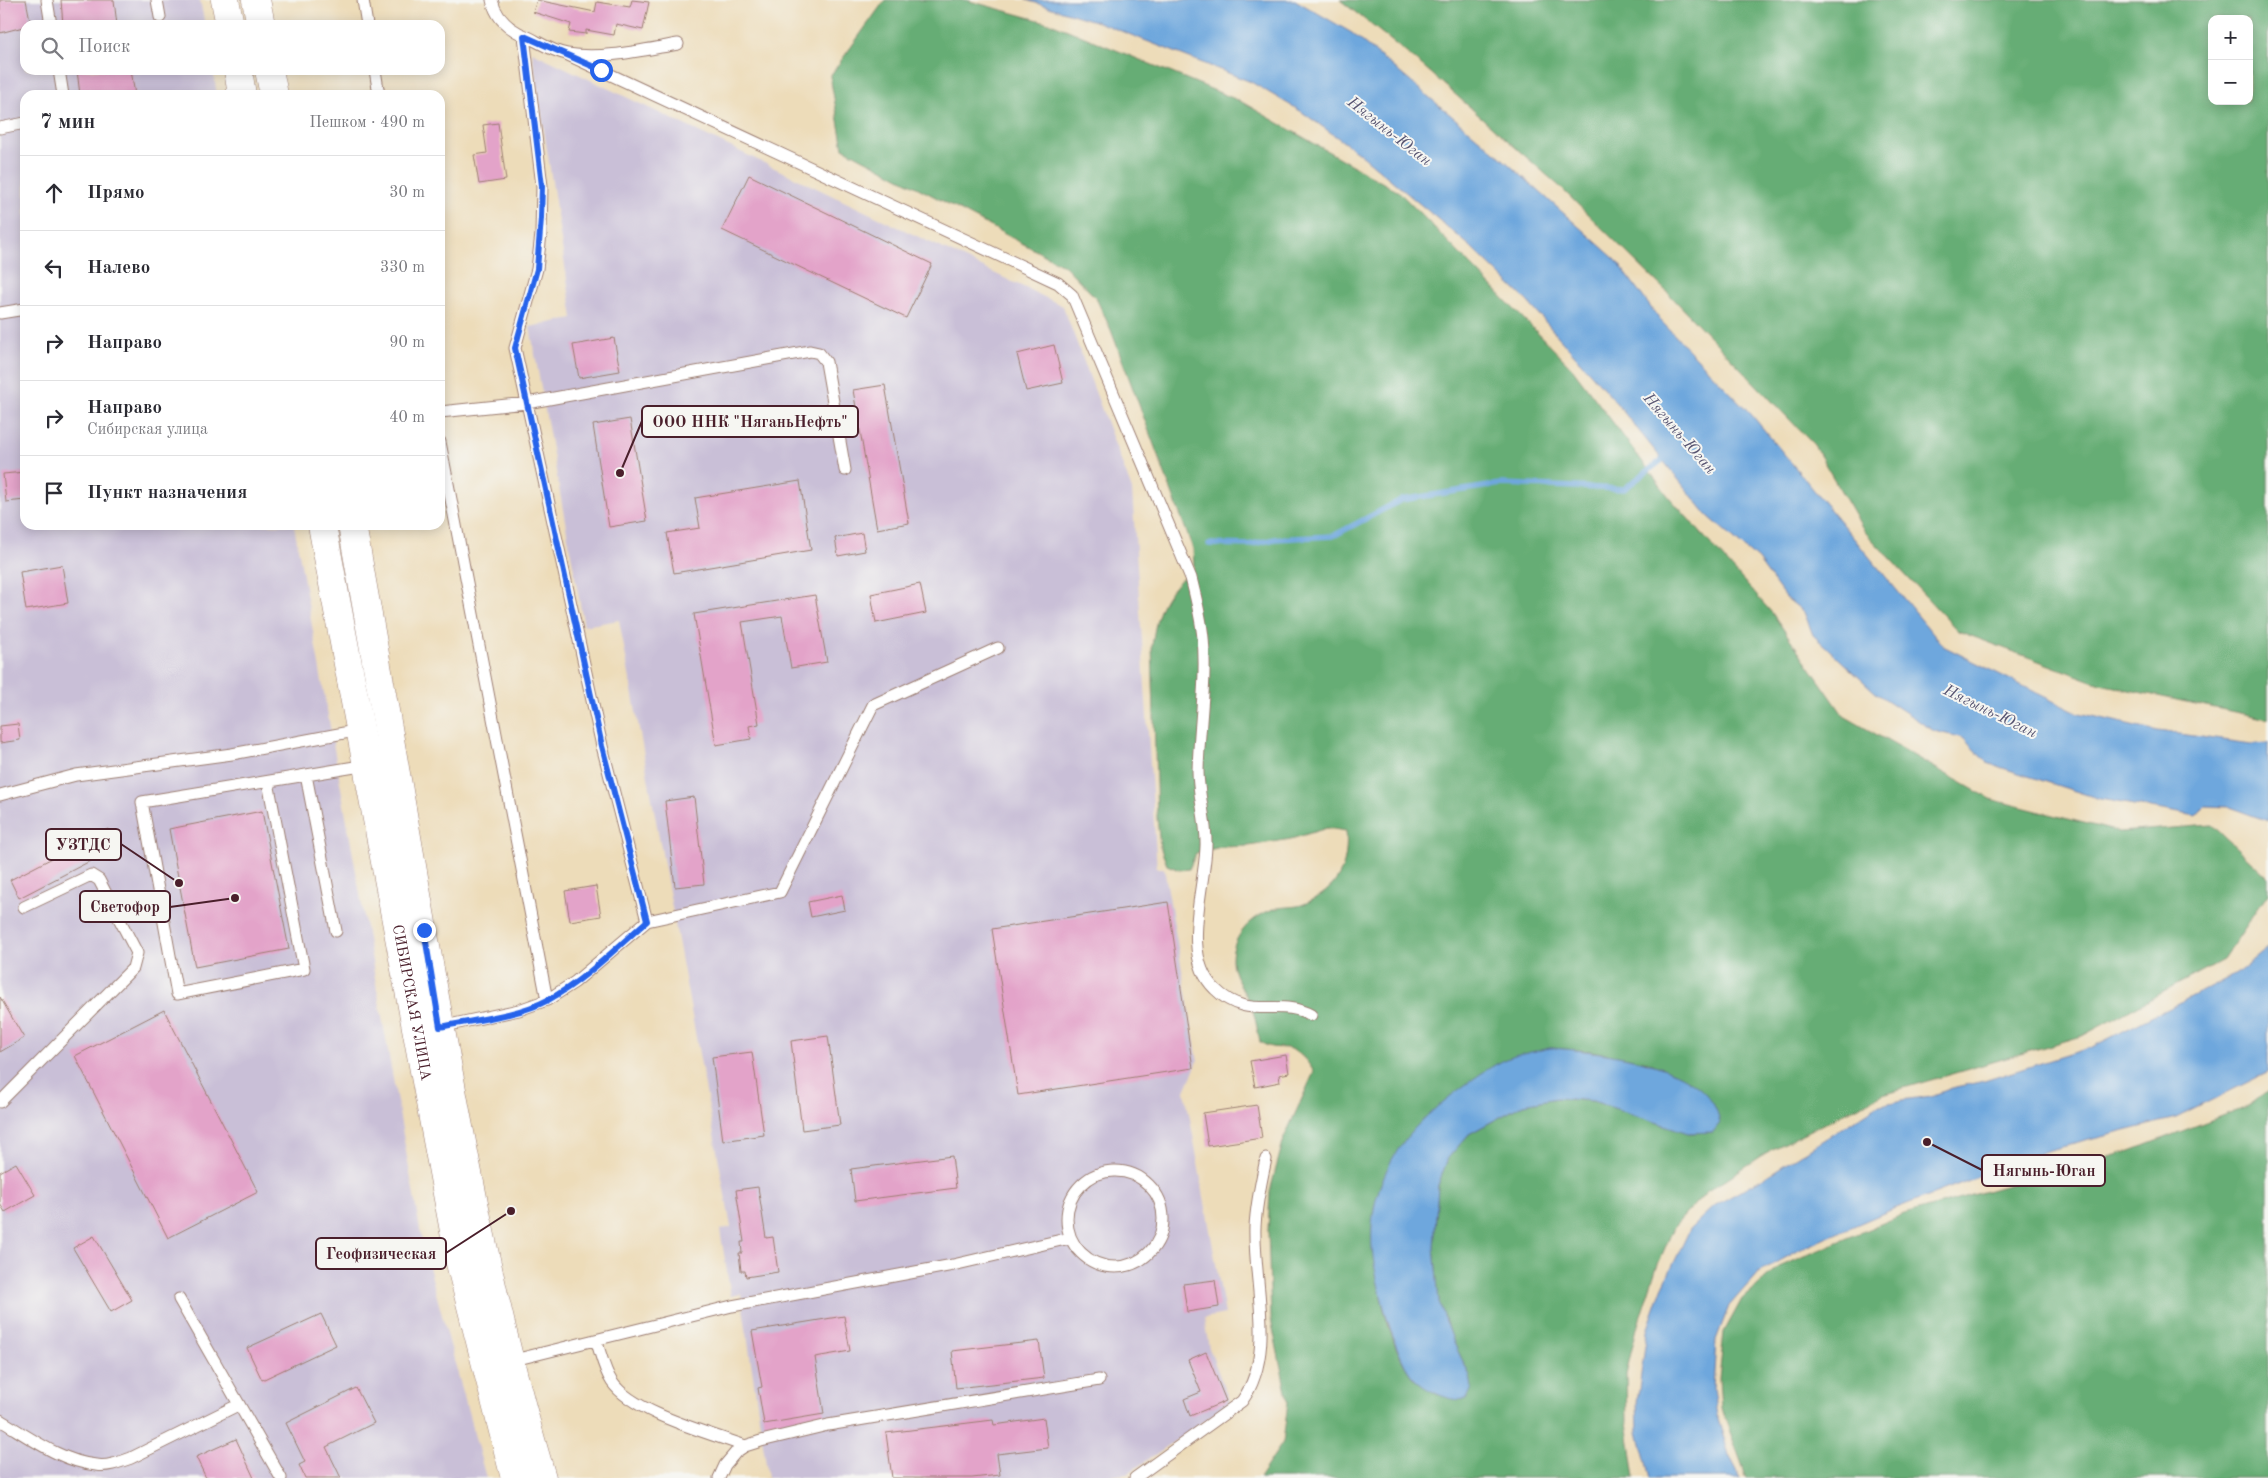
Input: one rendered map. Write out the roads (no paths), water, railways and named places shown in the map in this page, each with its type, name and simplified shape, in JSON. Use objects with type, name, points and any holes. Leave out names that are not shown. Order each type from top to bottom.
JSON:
[{"type":"main road","points":[[225,0],[229,20]]},
{"type":"main road","points":[[256,0],[260,20]]},
{"type":"main road","points":[[239,75],[241,90]]},
{"type":"main road","points":[[270,75],[273,90]]},
{"type":"main road","name":"СИБИРСКАЯ УЛИЦА","points":[[323,530],[460,1263],[506,1449],[515,1478]]},
{"type":"main road","name":"СИБИРСКАЯ УЛИЦА","points":[[353,530],[440,1027],[484,1255],[509,1361],[542,1478]]},
{"type":"lane","points":[[47,0],[50,20]]},
{"type":"lane","points":[[157,0],[160,17]]},
{"type":"lane","points":[[363,0],[366,20]]},
{"type":"lane","points":[[492,0],[503,23],[524,36],[1058,283],[1072,295],[1191,578],[1200,610],[1203,640],[1198,772],[1206,844],[1197,913],[1200,962],[1207,981],[1232,1002],[1243,1007],[1293,1009],[1311,1015]]},
{"type":"lane","points":[[524,36],[542,186],[541,234],[537,269],[515,348],[602,746],[647,921]]},
{"type":"lane","points":[[566,54],[616,55],[678,44]]},
{"type":"lane","points":[[59,75],[62,90]]},
{"type":"lane","points":[[376,75],[378,90]]},
{"type":"lane","points":[[0,128],[20,124]]},
{"type":"lane","points":[[0,313],[20,310]]},
{"type":"lane","points":[[445,411],[527,403],[810,351],[819,353],[826,362],[844,470]]},
{"type":"lane","points":[[445,468],[547,1000]]},
{"type":"lane","points":[[440,1027],[519,1010],[547,1000],[575,982],[647,921],[780,892],[873,705],[998,648]]},
{"type":"lane","points":[[0,794],[76,775],[232,754],[360,730]]},
{"type":"lane","points":[[268,782],[304,969],[177,994],[142,802],[367,765]]},
{"type":"lane","points":[[306,775],[336,931]]},
{"type":"lane","points":[[0,1102],[133,968],[137,953],[99,880],[91,875],[24,907]]},
{"type":"lane","points":[[1135,1478],[1242,1401],[1250,1390],[1258,1371],[1261,1347],[1255,1228],[1257,1198],[1266,1159]]},
{"type":"lane","points":[[1114,1170],[1131,1173],[1146,1182],[1157,1194],[1163,1210],[1163,1227],[1158,1243],[1147,1256],[1132,1265],[1115,1268],[1098,1266],[1084,1257],[1070,1238],[1067,1228],[1066,1211],[1072,1195],[1083,1182],[1098,1174],[1114,1170]]},
{"type":"lane","points":[[509,1361],[732,1306],[953,1265],[1070,1238]]},
{"type":"lane","points":[[179,1299],[281,1478]]},
{"type":"lane","points":[[596,1340],[607,1374],[622,1394],[657,1413],[745,1446]]},
{"type":"lane","points":[[719,1478],[725,1465],[745,1446],[828,1425],[1100,1380]]},
{"type":"lane","points":[[0,1420],[59,1454],[97,1466],[114,1464],[130,1458],[238,1405]]},
{"type":"water","points":[[1026,0],[1295,0],[1352,33],[1495,152],[1616,260],[1660,320],[1751,414],[1943,646],[2075,712],[2158,731],[2252,744],[2268,743],[2268,821],[2229,807],[2205,806],[2196,816],[2100,799],[1987,763],[1963,738],[1934,731],[1876,693],[1813,635],[1804,612],[1785,597],[1758,560],[1708,516],[1613,399],[1527,301],[1470,246],[1359,153],[1302,112],[1251,82],[1098,22]]},
{"type":"water","points":[[2268,948],[2268,1072],[2176,1118],[2046,1151],[1886,1212],[1805,1247],[1758,1273],[1729,1306],[1716,1340],[1713,1388],[1717,1416],[1729,1455],[1741,1478],[1650,1478],[1638,1432],[1637,1403],[1647,1331],[1662,1288],[1690,1229],[1714,1206],[1765,1177],[1877,1106],[1931,1096],[1952,1088],[1984,1081],[2092,1047],[2236,974]]},
{"type":"water","points":[[1550,1048],[1596,1052],[1623,1057],[1675,1073],[1697,1086],[1712,1102],[1720,1123],[1713,1132],[1688,1133],[1593,1101],[1557,1098],[1524,1104],[1469,1134],[1448,1158],[1438,1185],[1434,1247],[1439,1302],[1454,1343],[1470,1376],[1472,1388],[1467,1399],[1460,1400],[1445,1397],[1429,1390],[1411,1375],[1404,1364],[1392,1332],[1381,1296],[1372,1249],[1372,1222],[1377,1196],[1383,1178],[1399,1148],[1420,1122],[1446,1099],[1496,1064],[1524,1053]]},
{"type":"waterway","points":[[1209,544],[1248,545],[1275,539],[1333,536],[1401,500],[1501,484],[1624,489],[1662,460]]},
{"type":"place","name":"ООО ННК \"НяганьНефть\"","points":[[620,473]]},
{"type":"place","name":"УЗТДС","points":[[179,883]]},
{"type":"place","name":"Светофор","points":[[235,898]]},
{"type":"place","name":"Нягынь-Юган","points":[[1927,1142]]},
{"type":"place","name":"Геофизическая","points":[[511,1211]]}]
